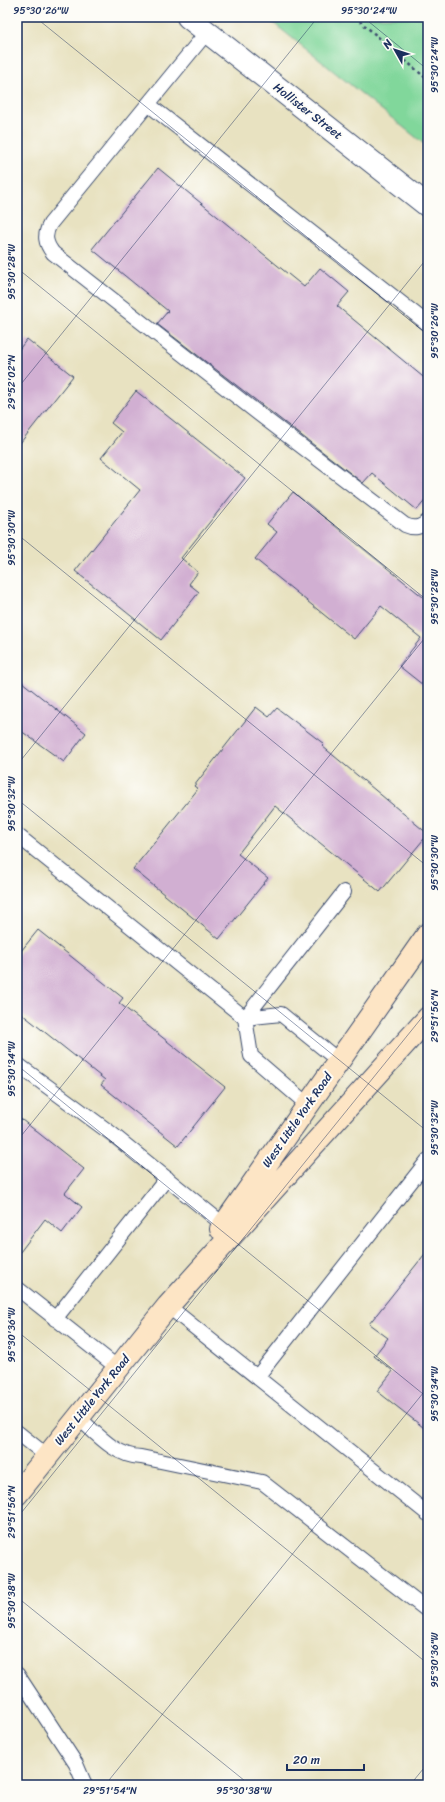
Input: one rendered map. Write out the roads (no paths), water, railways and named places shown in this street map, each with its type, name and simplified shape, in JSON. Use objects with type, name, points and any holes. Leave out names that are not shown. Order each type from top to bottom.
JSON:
[{"type":"main road","name":"West Little York Road","points":[[168,1306],[428,934]]},
{"type":"main road","name":"West Little York Road","points":[[17,1494],[168,1306],[428,1018]]},
{"type":"street","name":"Hollister Street","points":[[188,17],[428,206]]},
{"type":"lane","points":[[207,32],[50,224],[46,233],[47,246],[53,253],[168,344],[405,525],[413,528],[423,526],[428,521]]},
{"type":"lane","points":[[148,104],[428,324]]},
{"type":"lane","points":[[17,835],[245,1018],[252,1056],[308,1105]]},
{"type":"lane","points":[[245,1018],[344,892]]},
{"type":"lane","points":[[245,1018],[281,1014],[338,1061]]},
{"type":"lane","points":[[17,1064],[112,1134],[224,1225]]},
{"type":"lane","points":[[257,1377],[428,1160]]},
{"type":"lane","points":[[55,1319],[167,1178]]},
{"type":"lane","points":[[17,1288],[118,1368]]},
{"type":"lane","points":[[168,1306],[428,1514]]},
{"type":"lane","points":[[78,1417],[114,1449],[130,1457],[141,1457],[262,1482],[428,1611]]},
{"type":"lane","points":[[17,1432],[47,1456]]},
{"type":"lane","points":[[17,1674],[76,1764],[85,1785]]}]
